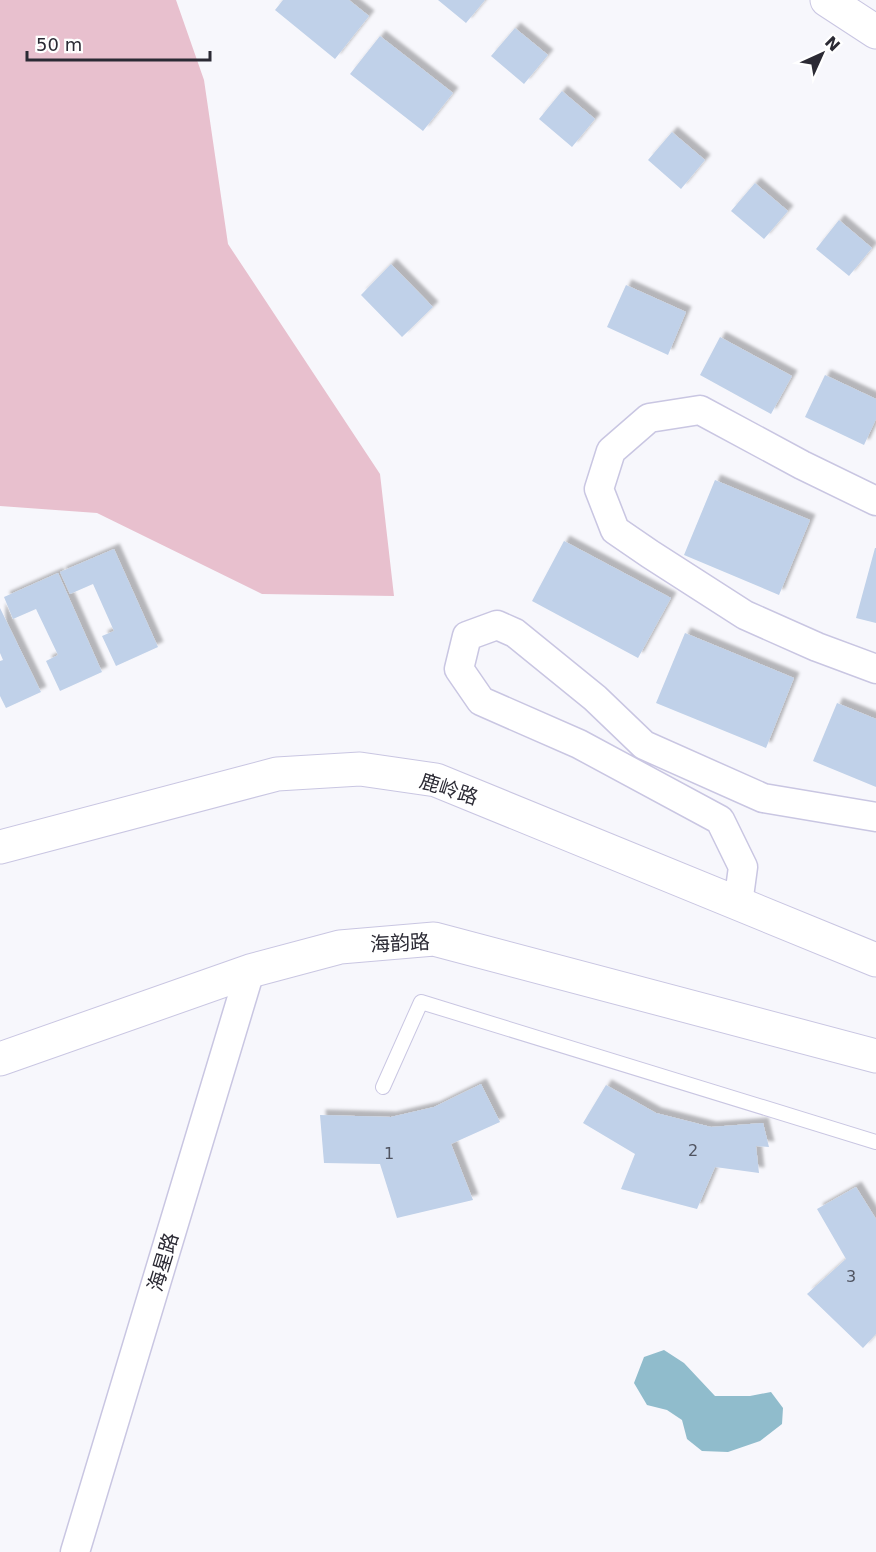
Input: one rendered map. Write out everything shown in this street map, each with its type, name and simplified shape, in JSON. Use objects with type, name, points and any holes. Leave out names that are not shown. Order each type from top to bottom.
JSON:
[{"type":"main road","points":[[827,0],[876,32]]},
{"type":"main road","name":"鹿岭路","points":[[0,847],[277,774],[360,769],[436,780],[876,960]]},
{"type":"main road","name":"海韵路","points":[[0,1059],[250,971],[340,947],[434,939],[876,1056]]},
{"type":"street","points":[[876,501],[802,465],[700,410],[649,418],[611,451],[599,489],[615,530],[650,554],[745,615],[817,647],[876,669]]},
{"type":"street","points":[[738,904],[743,867],[720,820],[579,744],[481,701],[459,669],[467,636],[497,625],[515,633],[595,698],[644,745],[763,798],[876,817]]},
{"type":"street","name":"海星路","points":[[75,1552],[250,971]]},
{"type":"lane","points":[[383,1087],[421,1002],[876,1142]]},
{"type":"shaded area","points":[[0,0],[176,0],[204,80],[228,244],[380,474],[394,596],[262,594],[97,513],[0,506]]},
{"type":"water","points":[[664,1350],[684,1363],[715,1396],[750,1396],[771,1392],[783,1408],[782,1424],[760,1441],[728,1452],[702,1451],[687,1439],[682,1420],[667,1410],[647,1405],[634,1383],[644,1357]]},
{"type":"building","points":[[283,0],[349,0],[369,16],[335,59],[275,10]]},
{"type":"building","points":[[438,0],[485,0],[466,23]]},
{"type":"building","points":[[515,28],[548,55],[524,84],[491,56]]},
{"type":"building","points":[[380,36],[453,93],[423,131],[350,74]]},
{"type":"building","points":[[562,91],[595,119],[572,147],[539,119]]},
{"type":"building","points":[[672,132],[705,160],[681,189],[648,160]]},
{"type":"building","points":[[755,183],[788,211],[764,239],[731,211]]},
{"type":"building","points":[[839,220],[872,248],[849,276],[816,249]]},
{"type":"building","points":[[391,264],[433,307],[402,337],[361,295]]},
{"type":"building","points":[[626,285],[686,312],[668,355],[607,327]]},
{"type":"building","points":[[720,337],[792,376],[771,414],[700,375]]},
{"type":"building","points":[[825,375],[876,399],[876,419],[864,445],[805,417]]},
{"type":"building","points":[[715,480],[810,520],[779,595],[684,555]]},
{"type":"building","points":[[564,541],[671,598],[638,658],[532,601]]},
{"type":"building","points":[[876,548],[876,623],[856,618]]},
{"type":"building","points":[[114,549],[158,647],[116,666],[102,636],[114,631],[93,584],[70,594],[60,572]]},
{"type":"building","points":[[58,573],[102,672],[60,691],[46,661],[58,655],[36,609],[13,619],[4,597]]},
{"type":"building","points":[[0,608],[41,692],[6,708],[0,696],[0,661],[3,660],[0,653]]},
{"type":"building","points":[[685,633],[794,678],[766,748],[656,703]]},
{"type":"building","points":[[837,703],[876,719],[876,787],[813,761]]},
{"type":"building","points":[[481,1084],[500,1122],[451,1144],[473,1200],[397,1218],[380,1164],[324,1163],[320,1115],[391,1117],[434,1107]]},
{"type":"building","points":[[606,1085],[656,1113],[711,1127],[763,1123],[769,1147],[756,1146],[759,1173],[715,1167],[697,1209],[621,1189],[635,1154],[583,1123]]},
{"type":"building","points":[[856,1187],[876,1219],[876,1334],[863,1348],[807,1294],[846,1259],[817,1209]]}]
